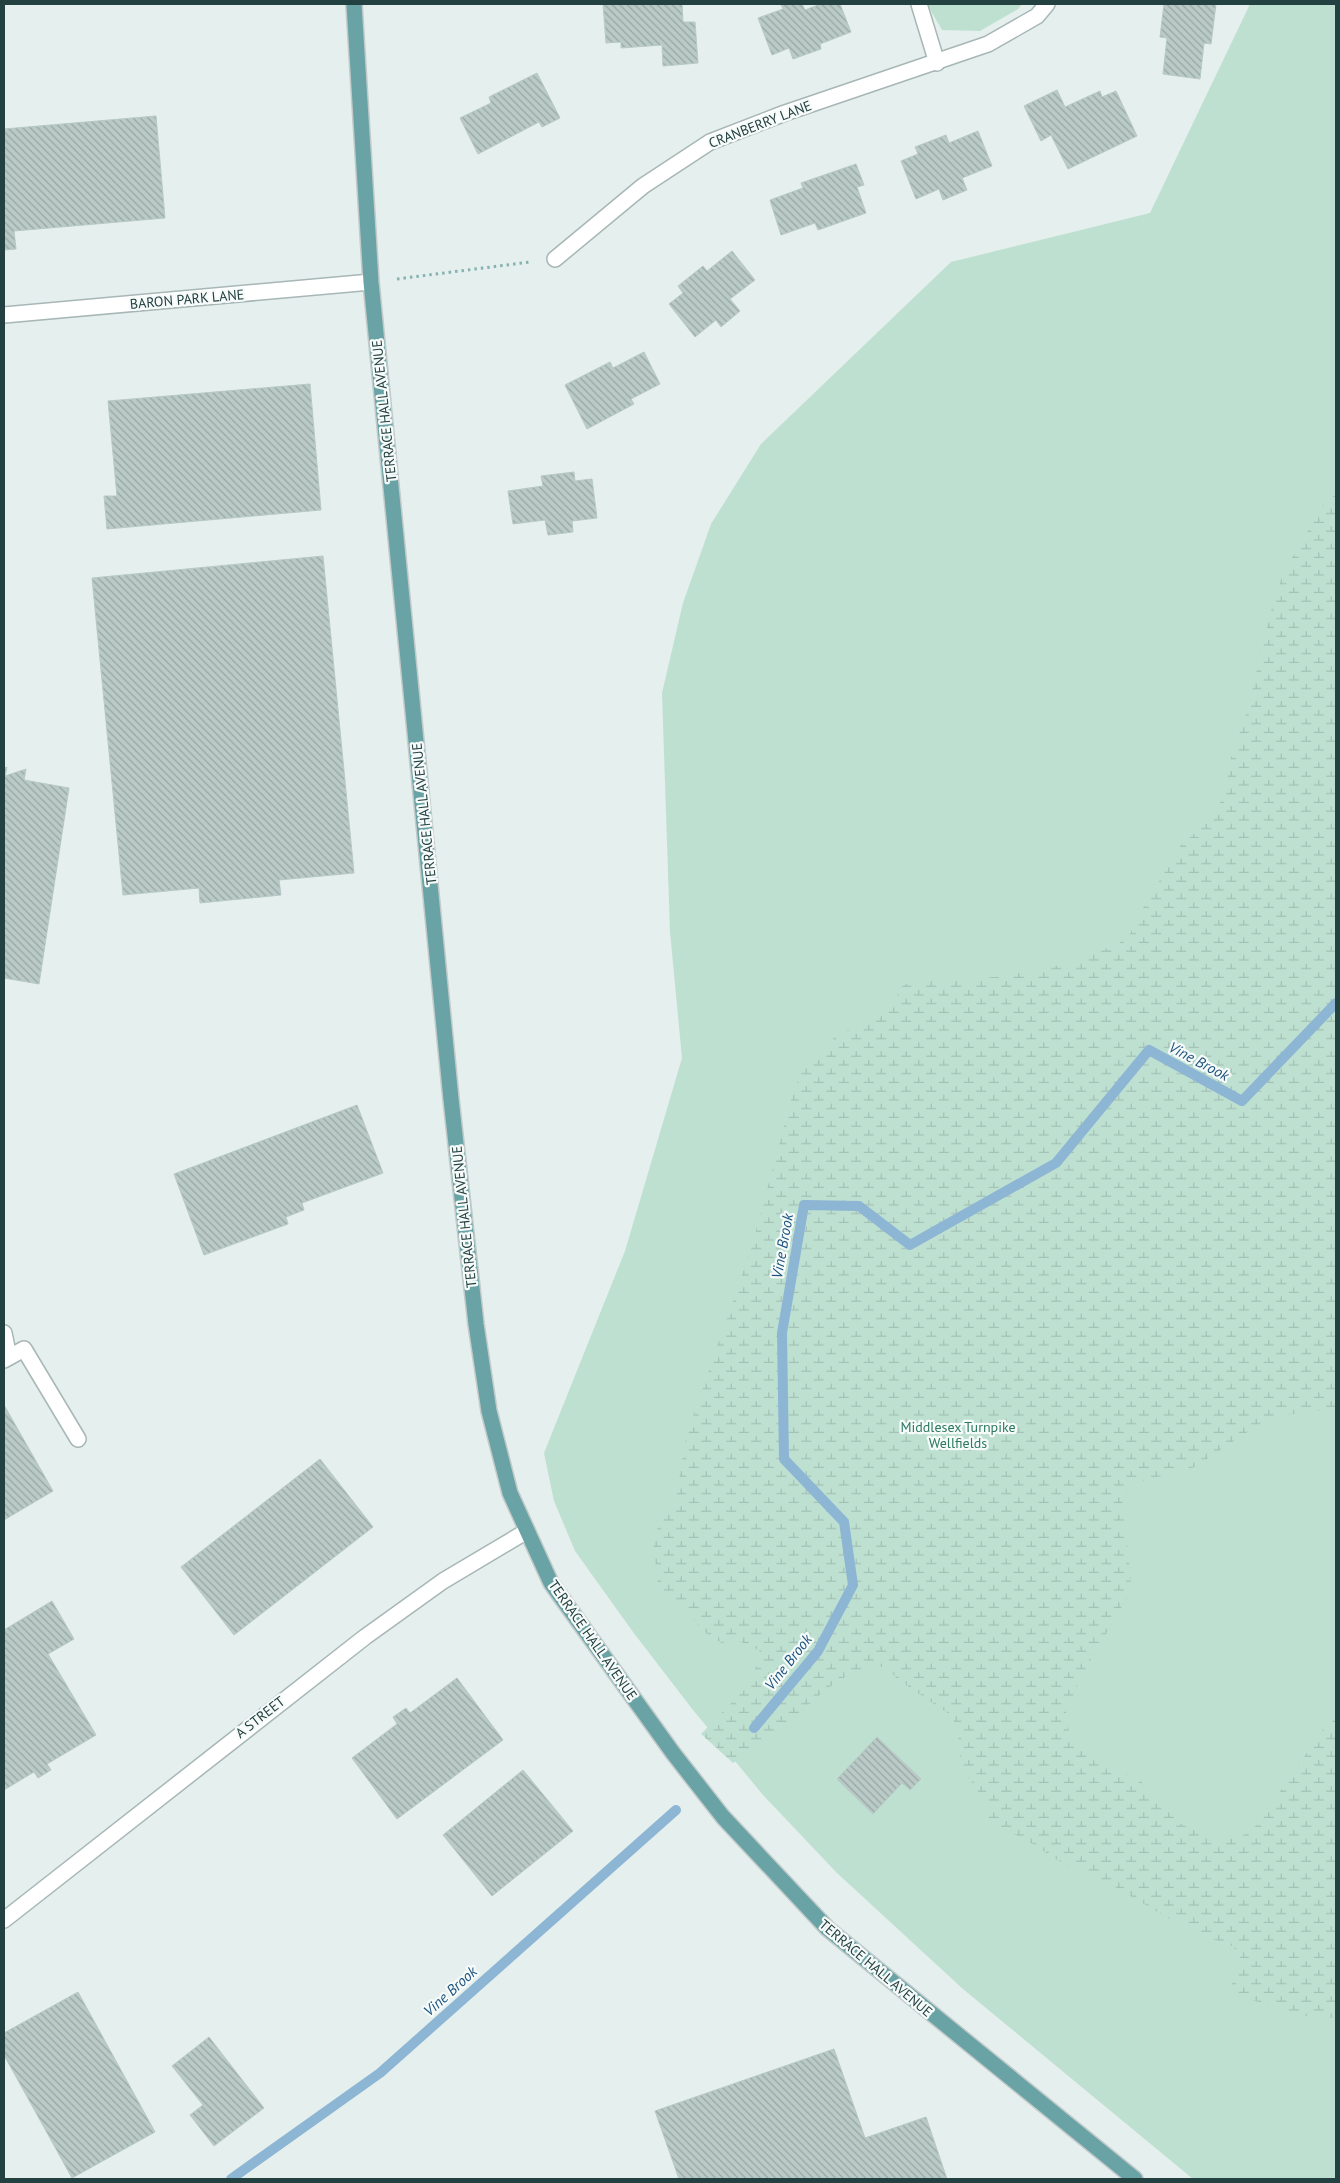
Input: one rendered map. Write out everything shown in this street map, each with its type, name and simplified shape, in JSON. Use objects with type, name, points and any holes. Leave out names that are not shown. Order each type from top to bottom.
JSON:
[{"type":"main road","name":"TERRACE HALL AVENUE","points":[[354,4],[371,282],[451,1099],[476,1324],[489,1411],[510,1493],[551,1583],[673,1754],[723,1817],[828,1929],[907,1996],[1135,2179]]},
{"type":"street","points":[[918,4],[937,63]]},
{"type":"street","name":"CRANBERRY LANE","points":[[555,259],[643,186],[710,142],[785,113],[937,63],[988,44],[1037,16],[1047,4]]},
{"type":"street","name":"BARON PARK LANE","points":[[4,315],[371,282]]},
{"type":"street","points":[[4,1334],[7,1358],[24,1349],[78,1439]]},
{"type":"street","name":"A STREET","points":[[4,1920],[253,1722],[365,1637],[443,1581],[527,1531]]},
{"type":"path","points":[[371,282],[555,259]]},
{"type":"green space","points":[[927,4],[1022,4],[1018,9],[980,31],[942,30]]},
{"type":"green space","name":"Middlesex Turnpike Wellfields","points":[[1250,4],[1336,4],[1336,2179],[1193,2179],[963,1989],[837,1873],[763,1795],[693,1710],[633,1632],[575,1551],[554,1501],[544,1453],[625,1251],[682,1058],[670,932],[662,693],[683,603],[711,524],[761,444],[951,262],[1150,213]]},
{"type":"green space","points":[[1336,494],[1336,1406],[1331,1409],[1270,1417],[1195,1467],[1135,1483],[1122,1499],[1131,1579],[1127,1598],[1082,1675],[1066,1712],[1069,1732],[1096,1763],[1138,1778],[1179,1823],[1219,1841],[1242,1836],[1257,1825],[1326,1725],[1336,1719],[1336,2018],[1303,2016],[1229,1993],[1241,1955],[1232,1946],[1192,1932],[1103,1880],[1059,1861],[1023,1838],[995,1827],[987,1815],[985,1802],[961,1766],[957,1726],[949,1714],[897,1679],[887,1667],[872,1667],[857,1671],[843,1678],[816,1698],[770,1739],[733,1763],[701,1734],[744,1690],[763,1654],[751,1645],[737,1641],[722,1643],[709,1636],[658,1584],[653,1543],[657,1529],[672,1507],[677,1493],[686,1436],[751,1249],[793,1093],[805,1065],[827,1050],[834,1037],[862,1023],[896,998],[902,986],[915,980],[998,977],[1066,964],[1118,944],[1130,934],[1143,908],[1181,845],[1216,815],[1226,785],[1231,758],[1247,711],[1273,603],[1283,574],[1322,506]]},
{"type":"building","points":[[603,4],[682,4],[683,22],[695,22],[698,63],[663,66],[662,45],[621,48],[621,42],[606,43]]},
{"type":"building","points":[[781,4],[802,4],[805,10],[821,4],[840,4],[851,32],[820,44],[821,49],[793,59],[789,48],[772,55],[758,18],[783,9]]},
{"type":"building","points":[[1164,4],[1216,4],[1211,44],[1204,43],[1200,79],[1163,74],[1167,38],[1160,37]]},
{"type":"building","points":[[537,73],[560,118],[542,127],[539,122],[478,154],[460,118],[491,103],[489,97]]},
{"type":"building","points":[[1057,90],[1065,107],[1100,91],[1102,97],[1116,91],[1137,136],[1068,169],[1051,135],[1041,141],[1024,106]]},
{"type":"building","points":[[156,116],[165,218],[14,231],[16,249],[4,250],[4,129]]},
{"type":"building","points":[[978,131],[992,166],[962,178],[967,190],[943,200],[939,189],[916,199],[901,161],[918,154],[915,147],[946,135],[949,143]]},
{"type":"building","points":[[856,164],[864,185],[857,187],[866,213],[818,230],[815,223],[781,235],[770,200],[803,188],[801,183]]},
{"type":"building","points":[[732,251],[755,280],[730,299],[740,311],[721,327],[716,320],[695,337],[669,304],[683,293],[678,286],[703,266],[707,271]]},
{"type":"building","points":[[644,352],[660,384],[631,399],[634,404],[587,429],[565,385],[610,362],[613,368]]},
{"type":"building","points":[[310,384],[321,510],[107,529],[104,496],[117,496],[108,401]]},
{"type":"building","points":[[574,472],[575,481],[592,479],[597,518],[572,521],[573,532],[548,535],[545,520],[513,524],[508,491],[543,486],[541,476]]},
{"type":"building","points":[[323,556],[354,873],[279,880],[281,895],[200,903],[199,888],[123,895],[92,578]]},
{"type":"building","points":[[7,767],[5,776],[26,769],[24,780],[69,788],[39,984],[4,978],[4,768]]},
{"type":"building","points":[[357,1105],[383,1173],[302,1203],[304,1210],[286,1217],[288,1224],[204,1255],[174,1174]]},
{"type":"building","points":[[4,1405],[53,1491],[4,1520]]},
{"type":"building","points":[[320,1459],[373,1527],[234,1635],[181,1567]]},
{"type":"building","points":[[52,1601],[74,1639],[48,1654],[96,1735],[47,1764],[51,1770],[38,1778],[34,1772],[4,1790],[4,1630]]},
{"type":"building","points":[[457,1678],[503,1740],[397,1819],[352,1758],[397,1724],[393,1717],[406,1708],[410,1713]]},
{"type":"building","points":[[877,1737],[921,1779],[910,1790],[902,1783],[873,1814],[837,1779]]},
{"type":"building","points":[[523,1770],[573,1831],[492,1896],[443,1835]]},
{"type":"building","points":[[78,1992],[155,2132],[72,2178],[4,2055],[4,2033]]},
{"type":"building","points":[[209,2037],[264,2108],[214,2146],[190,2115],[203,2105],[172,2066]]},
{"type":"building","points":[[834,2049],[865,2138],[926,2117],[947,2179],[679,2179],[655,2111]]},
{"type":"waterway","name":"Vine Brook","points":[[754,1728],[818,1651],[853,1585],[844,1522],[784,1459],[782,1333],[804,1205],[859,1206],[910,1245],[1056,1163],[1149,1050],[1242,1101],[1336,1003]]},
{"type":"waterway","name":"Vine Brook","points":[[231,2179],[380,2073],[676,1810]]}]
